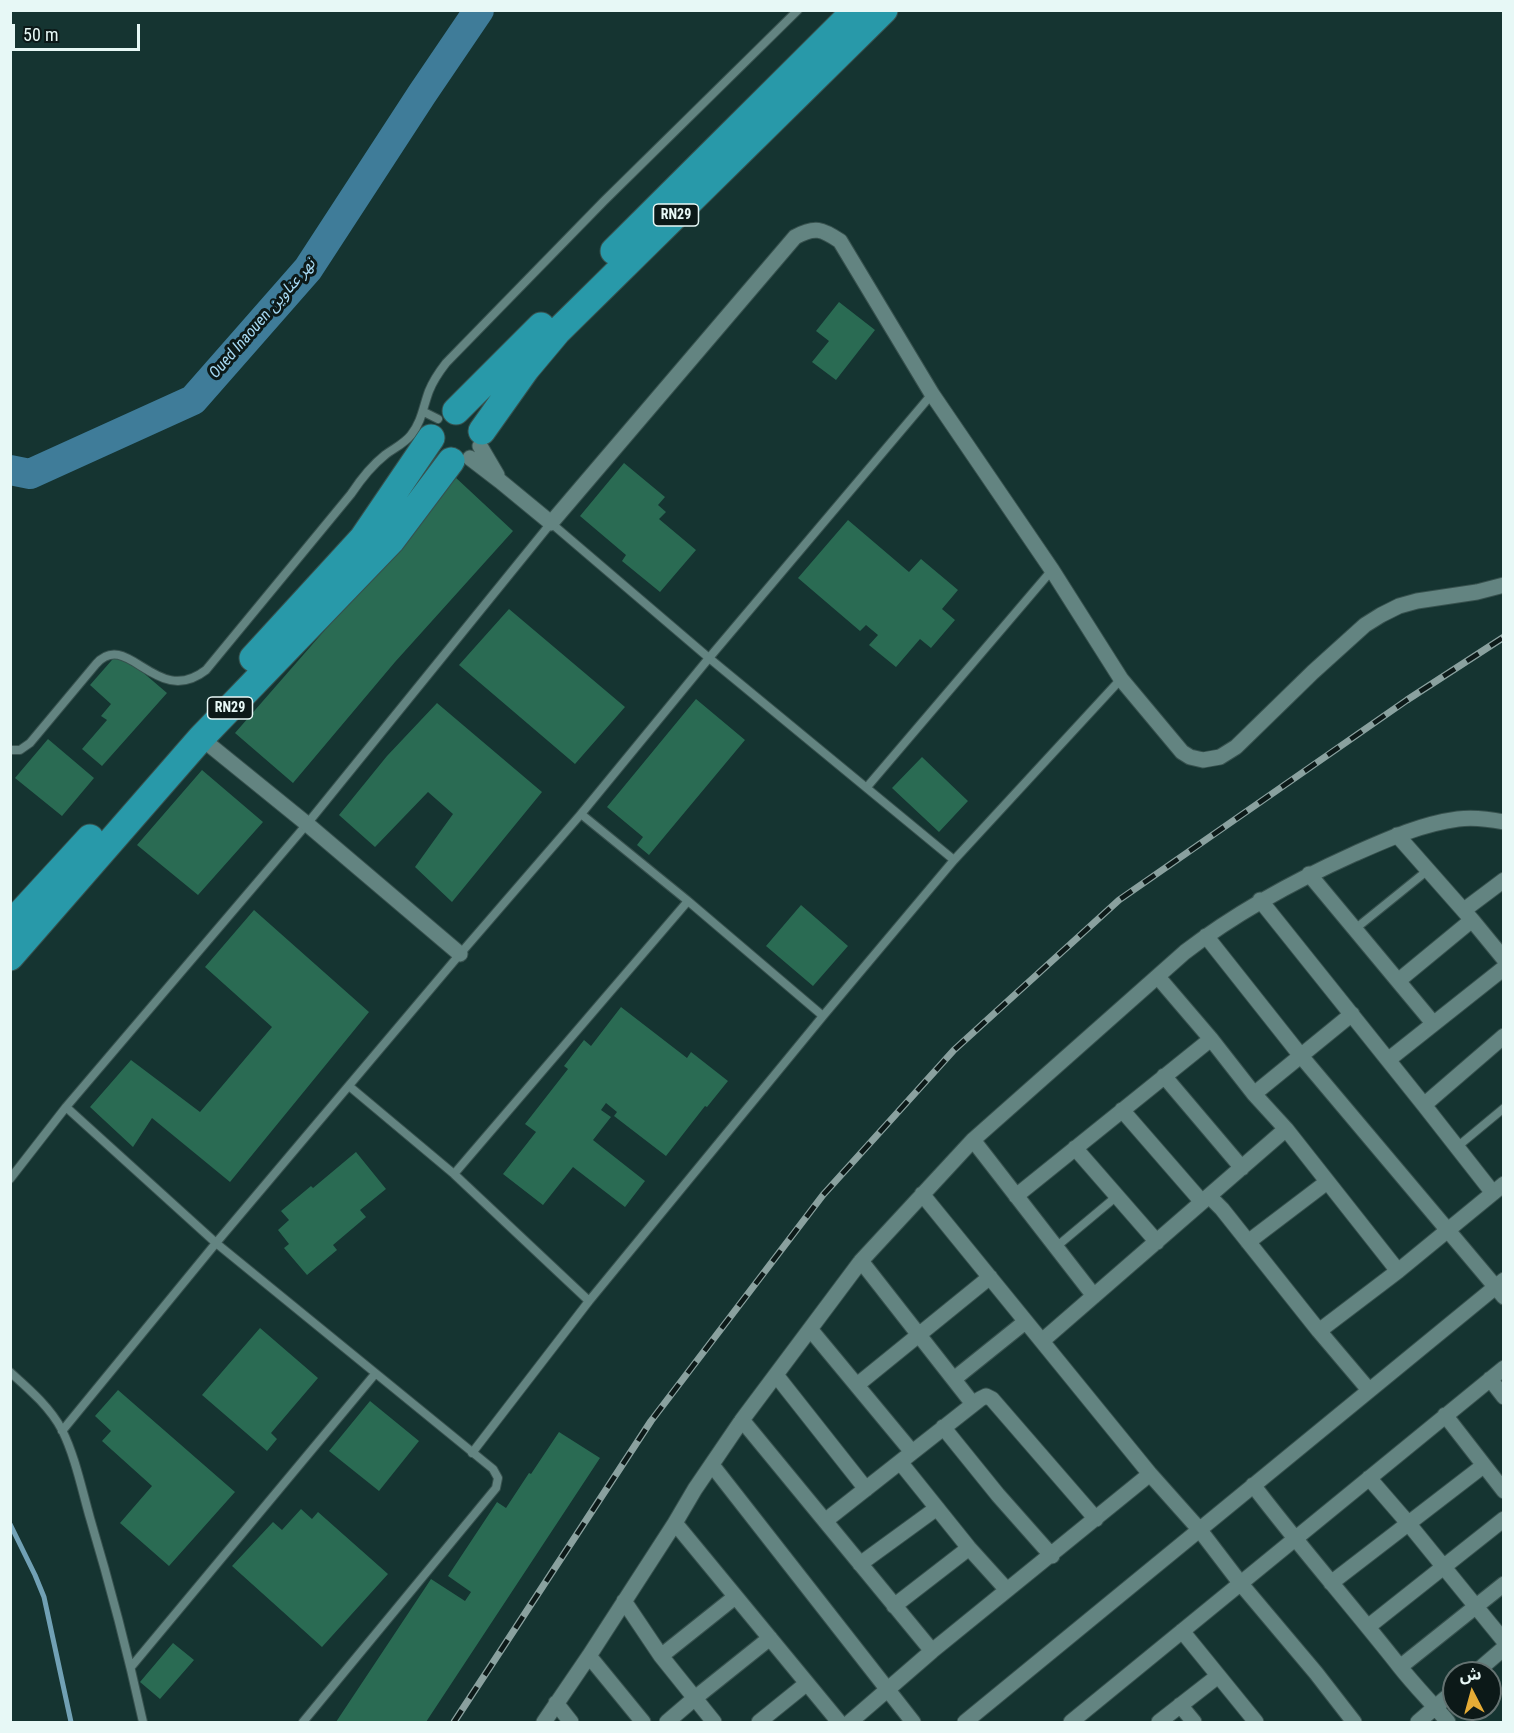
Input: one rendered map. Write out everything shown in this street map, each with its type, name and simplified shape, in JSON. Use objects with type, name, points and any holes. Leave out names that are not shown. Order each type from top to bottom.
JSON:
[{"type":"highway","name":"RN29","points":[[10,957],[92,850],[363,538],[437,420],[856,10]]},
{"type":"highway","name":"RN29","points":[[10,925],[92,850],[391,541],[471,449],[526,369],[557,332],[884,10]]},
{"type":"highway","points":[[465,412],[472,416],[478,423],[471,449],[443,458],[437,453],[433,446],[437,420],[465,412]]},
{"type":"street","points":[[471,449],[500,481],[551,523],[795,237],[807,231],[816,230],[827,232],[840,241],[932,393],[1052,570],[1121,679],[1182,752],[1190,757],[1203,760],[1220,757],[1236,747],[1313,672],[1365,625],[1381,615],[1416,601],[1477,592],[1503,585]]},
{"type":"street","points":[[201,738],[307,824],[460,954]]},
{"type":"street","points":[[544,1722],[590,1656],[742,1420],[861,1261],[973,1140],[1185,952],[1260,900],[1309,874],[1397,835],[1433,824],[1460,819],[1503,822]]},
{"type":"street","points":[[1397,835],[1468,915],[1503,959]]},
{"type":"street","points":[[1309,874],[1433,1023]]},
{"type":"street","points":[[1398,981],[1503,880]]},
{"type":"street","points":[[1260,900],[1457,1147],[1498,1188],[1398,1271],[1319,1331]]},
{"type":"street","points":[[966,1722],[1369,1390],[1501,1288],[1301,1056],[1206,936]]},
{"type":"street","points":[[1388,1059],[1503,968]]},
{"type":"street","points":[[1158,977],[1254,1094],[1286,1129],[1398,1271]]},
{"type":"street","points":[[1254,1094],[1352,1014]]},
{"type":"street","points":[[1016,1196],[1211,1039]]},
{"type":"street","points":[[1424,1105],[1502,1041]]},
{"type":"street","points":[[1164,1076],[1242,1168]]},
{"type":"street","points":[[1122,1110],[1205,1199],[1222,1209],[1369,1390]]},
{"type":"street","points":[[1042,1341],[1286,1129]]},
{"type":"street","points":[[973,1140],[1094,1296]]},
{"type":"street","points":[[1075,1148],[1157,1242]]},
{"type":"street","points":[[1248,1242],[1327,1182]]},
{"type":"street","points":[[922,1194],[1150,1474],[1199,1529],[1240,1584],[1316,1673],[1354,1722]]},
{"type":"street","points":[[861,1261],[973,1404]]},
{"type":"street","points":[[856,1384],[990,1277]]},
{"type":"street","points":[[954,1379],[1025,1322]]},
{"type":"street","points":[[810,1329],[912,1452]]},
{"type":"street","points":[[1071,1722],[1503,1368]]},
{"type":"street","points":[[776,1375],[866,1489]]},
{"type":"street","points":[[1490,1379],[1503,1396]]},
{"type":"street","points":[[825,1521],[986,1396],[992,1399],[1096,1519]]},
{"type":"street","points":[[1445,1415],[1503,1491]]},
{"type":"street","points":[[742,1420],[932,1652]]},
{"type":"street","points":[[944,1427],[998,1495],[1052,1556]]},
{"type":"street","points":[[900,1462],[969,1548],[1007,1590]]},
{"type":"street","points":[[711,1465],[913,1722]]},
{"type":"street","points":[[1331,1583],[1483,1466]]},
{"type":"street","points":[[850,1722],[1150,1474]]},
{"type":"street","points":[[1369,1478],[1503,1641]]},
{"type":"street","points":[[1253,1485],[1294,1540],[1448,1722]]},
{"type":"street","points":[[860,1564],[937,1508]]},
{"type":"street","points":[[1369,1626],[1503,1519]]},
{"type":"street","points":[[675,1523],[839,1722]]},
{"type":"street","points":[[894,1606],[969,1548]]},
{"type":"street","points":[[1400,1667],[1503,1584]]},
{"type":"street","points":[[661,1656],[735,1597]]},
{"type":"street","points":[[624,1600],[661,1656],[714,1722]]},
{"type":"street","points":[[1182,1632],[1257,1722]]},
{"type":"street","points":[[668,1722],[770,1638]]},
{"type":"street","points":[[1488,1661],[1503,1648]]},
{"type":"street","points":[[590,1656],[644,1722]]},
{"type":"street","points":[[1159,1722],[1218,1676]]},
{"type":"street","points":[[759,1722],[806,1684]]},
{"type":"street","points":[[1418,1722],[1442,1701]]},
{"type":"street","points":[[556,1703],[571,1722]]},
{"type":"street","points":[[1180,1705],[1194,1722]]},
{"type":"lane","points":[[10,750],[20,750],[26,747],[96,664],[107,655],[120,654],[168,680],[186,680],[206,670],[372,466],[400,446],[418,425],[437,420],[430,389],[446,363],[604,201],[798,10]]},
{"type":"lane","points":[[62,1431],[216,1243],[581,814],[932,393]]},
{"type":"lane","points":[[10,1179],[66,1107],[307,824],[551,523],[709,658],[954,860]]},
{"type":"lane","points":[[867,787],[1052,570]]},
{"type":"lane","points":[[472,1453],[590,1301],[823,1016],[954,860],[1121,679]]},
{"type":"lane","points":[[581,814],[823,1016]]},
{"type":"lane","points":[[1355,929],[1428,870]]},
{"type":"lane","points":[[454,1174],[688,901]]},
{"type":"lane","points":[[349,1086],[454,1174],[590,1301]]},
{"type":"lane","points":[[66,1107],[216,1243],[493,1469],[498,1478],[496,1488],[303,1722]]},
{"type":"lane","points":[[1457,1147],[1503,1108]]},
{"type":"lane","points":[[1056,1247],[1117,1196]]},
{"type":"lane","points":[[10,1372],[50,1412],[62,1431],[94,1530],[143,1722]]},
{"type":"lane","points":[[131,1668],[375,1374]]},
{"type":"building","points":[[839,302],[875,330],[836,380],[812,362],[829,341],[816,331]]},
{"type":"building","points":[[624,463],[665,497],[658,505],[666,512],[659,519],[696,550],[660,592],[622,561],[626,555],[580,516]]},
{"type":"building","points":[[454,476],[513,531],[395,662],[293,783],[235,733],[338,615]]},
{"type":"building","points":[[848,520],[909,572],[921,559],[958,590],[942,609],[955,620],[931,648],[920,639],[896,667],[869,645],[878,635],[866,625],[860,631],[798,578]]},
{"type":"building","points":[[509,609],[625,707],[575,764],[459,665]]},
{"type":"building","points":[[119,652],[167,693],[102,766],[82,749],[107,720],[101,716],[111,704],[90,685]]},
{"type":"building","points":[[696,699],[745,740],[649,855],[637,845],[643,837],[607,807]]},
{"type":"building","points":[[437,703],[542,792],[452,902],[415,867],[453,814],[428,792],[375,847],[339,815],[387,756]]},
{"type":"building","points":[[48,739],[94,778],[62,816],[15,778]]},
{"type":"building","points":[[922,757],[968,801],[939,832],[892,788]]},
{"type":"building","points":[[202,770],[263,822],[198,895],[137,845]]},
{"type":"building","points":[[801,905],[848,946],[813,986],[766,946]]},
{"type":"building","points":[[254,910],[369,1012],[230,1182],[152,1118],[133,1147],[90,1107],[131,1060],[200,1112],[272,1027],[205,967]]},
{"type":"building","points":[[621,1007],[687,1058],[691,1052],[728,1081],[666,1156],[614,1116],[617,1112],[606,1103],[601,1110],[611,1117],[593,1140],[645,1181],[625,1207],[573,1167],[543,1205],[503,1174],[536,1132],[525,1124],[568,1069],[564,1066],[584,1040],[591,1046]]},
{"type":"building","points":[[356,1152],[386,1189],[360,1210],[366,1217],[333,1245],[337,1250],[307,1275],[284,1248],[289,1244],[278,1230],[289,1220],[281,1211]]},
{"type":"building","points":[[260,1328],[318,1378],[271,1433],[277,1439],[267,1451],[202,1395]]},
{"type":"building","points":[[118,1390],[235,1492],[169,1566],[120,1523],[152,1486],[102,1441],[111,1431],[95,1416]]},
{"type":"building","points":[[370,1401],[419,1441],[379,1491],[329,1451]]},
{"type":"building","points":[[559,1432],[600,1458],[426,1722],[336,1722],[431,1579],[465,1601],[471,1592],[448,1576],[497,1502],[506,1508]]},
{"type":"building","points":[[301,1509],[312,1519],[318,1512],[388,1574],[322,1647],[232,1566],[273,1522],[282,1530]]},
{"type":"building","points":[[173,1643],[194,1660],[160,1699],[140,1682]]},
{"type":"waterway","name":"Oued Inaouen نهر عناوين","points":[[10,470],[30,474],[193,400],[308,269],[479,10]]},
{"type":"waterway","points":[[10,1524],[44,1597],[71,1722]]},
{"type":"railway","points":[[454,1722],[651,1421],[823,1195],[954,1050],[1119,900],[1407,700],[1504,637]]}]
